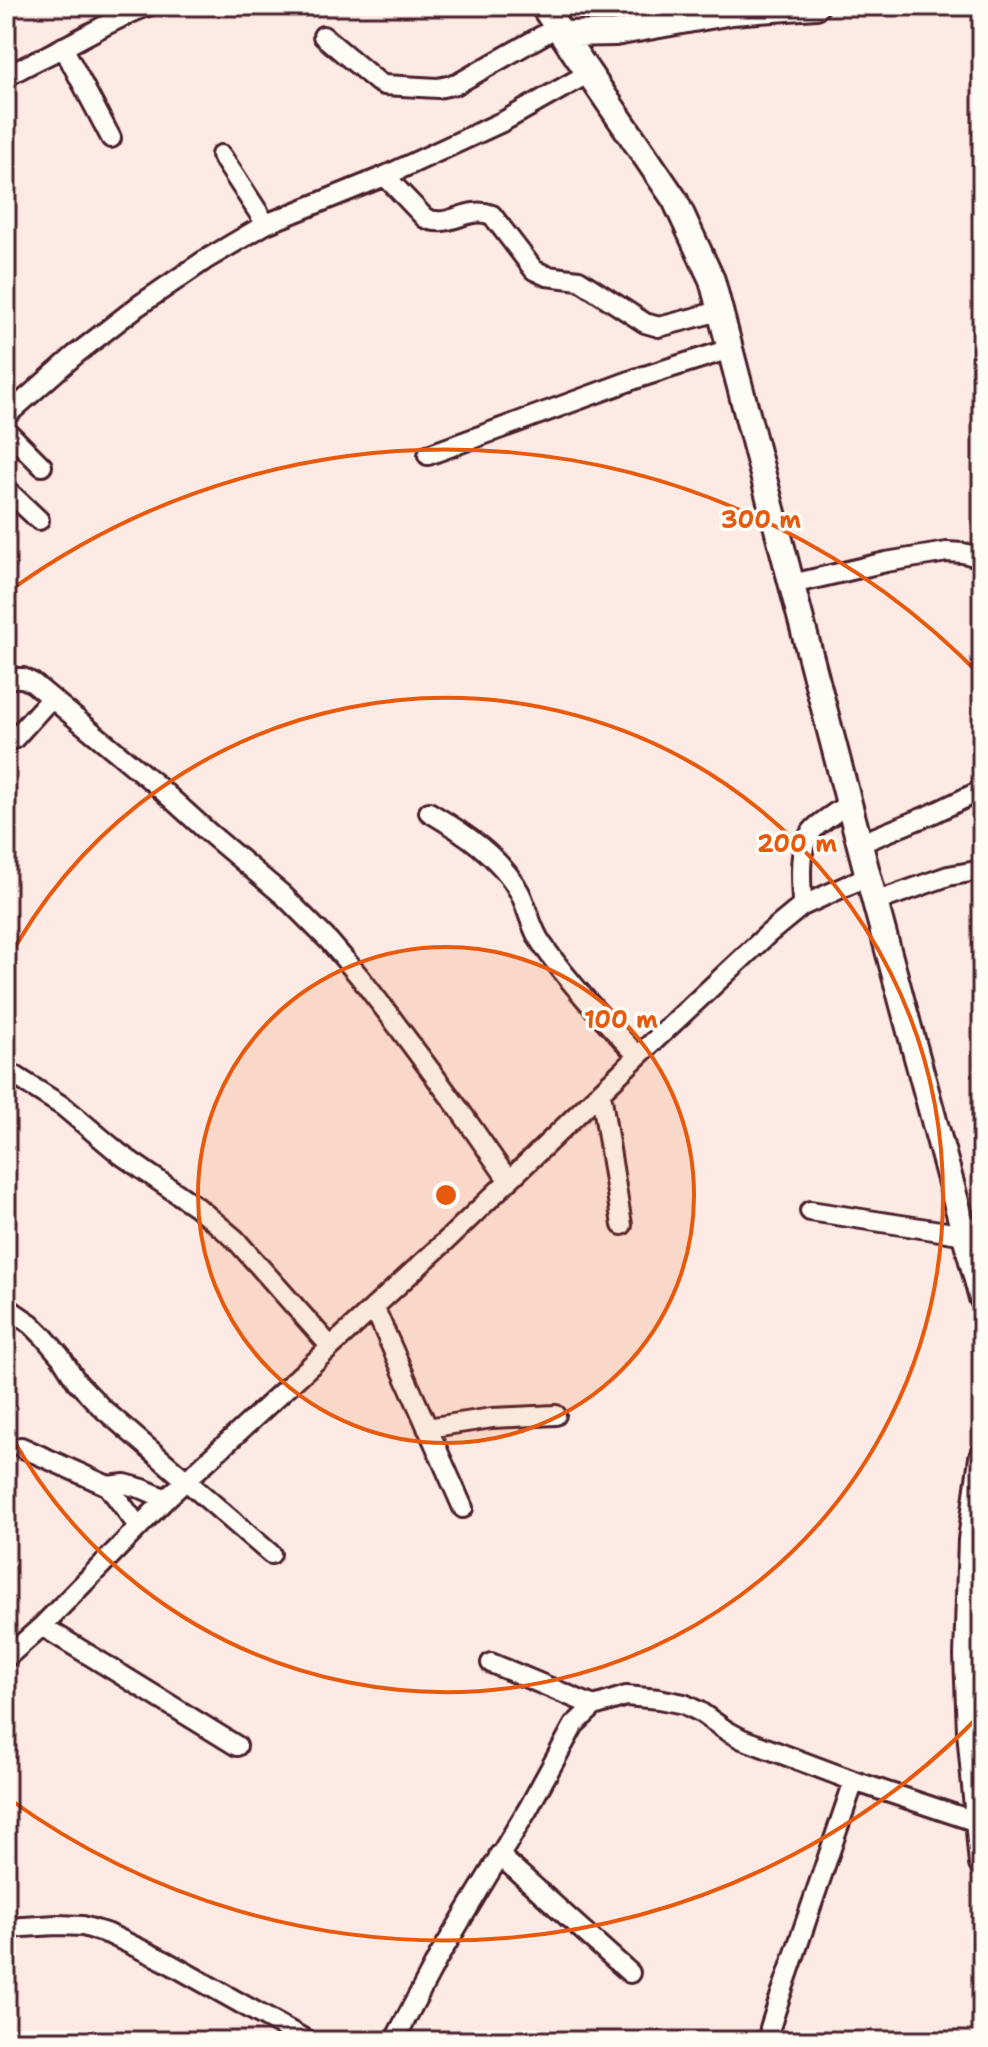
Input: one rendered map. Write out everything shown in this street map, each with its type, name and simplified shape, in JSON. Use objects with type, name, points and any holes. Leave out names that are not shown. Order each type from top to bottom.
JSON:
[{"type":"street","points":[[6,77],[126,14],[148,6]]},
{"type":"street","points":[[543,6],[675,200],[712,280],[859,844],[982,1298]]},
{"type":"street","points":[[323,36],[384,85],[438,88],[457,84],[560,31],[615,33],[732,12],[816,6]]},
{"type":"street","points":[[6,416],[75,355],[205,260],[266,224],[385,176],[504,121],[589,73],[615,33]]},
{"type":"street","points":[[63,47],[111,138]]},
{"type":"street","points":[[221,155],[266,224]]},
{"type":"street","points":[[385,176],[431,221],[438,223],[483,211],[492,215],[534,270],[547,276],[579,280],[645,323],[659,327],[720,311]]},
{"type":"street","points":[[428,455],[635,379],[730,349]]},
{"type":"street","points":[[6,430],[42,466]]},
{"type":"street","points":[[6,489],[39,520]]},
{"type":"street","points":[[792,584],[886,562],[947,552],[982,558]]},
{"type":"street","points":[[6,678],[23,678],[33,683],[283,895],[329,941],[390,1016],[509,1181]]},
{"type":"street","points":[[14,739],[51,698]]},
{"type":"street","points":[[859,844],[982,790]]},
{"type":"street","points":[[802,906],[802,854],[806,839],[816,827],[849,803]]},
{"type":"street","points":[[429,812],[466,836],[503,871],[519,892],[540,941],[638,1056]]},
{"type":"street","points":[[875,902],[948,876],[982,870]]},
{"type":"street","points":[[6,1658],[42,1626],[166,1499],[509,1181],[768,934],[802,906],[868,876]]},
{"type":"street","points":[[6,1070],[64,1107],[120,1154],[207,1215],[235,1239],[330,1346]]},
{"type":"street","points":[[601,1093],[622,1225]]},
{"type":"street","points":[[810,1211],[966,1235]]},
{"type":"street","points":[[6,1307],[44,1337],[77,1382],[102,1408],[271,1554]]},
{"type":"street","points":[[374,1307],[463,1508]]},
{"type":"street","points":[[427,1428],[492,1418],[556,1415]]},
{"type":"street","points":[[21,1447],[108,1486],[138,1526]]},
{"type":"street","points":[[982,1458],[971,1540],[975,1660],[970,1731],[982,1864]]},
{"type":"street","points":[[108,1486],[125,1484],[166,1499]]},
{"type":"street","points":[[42,1626],[237,1746]]},
{"type":"street","points":[[491,1663],[594,1706]]},
{"type":"street","points":[[394,2041],[438,1958],[528,1809],[574,1725],[594,1706],[626,1696],[684,1704],[742,1739],[977,1822]]},
{"type":"street","points":[[769,2041],[778,2003],[854,1781]]},
{"type":"street","points":[[499,1855],[630,1973]]},
{"type":"street","points":[[6,1928],[83,1926],[109,1934],[165,1961],[308,2041]]}]
